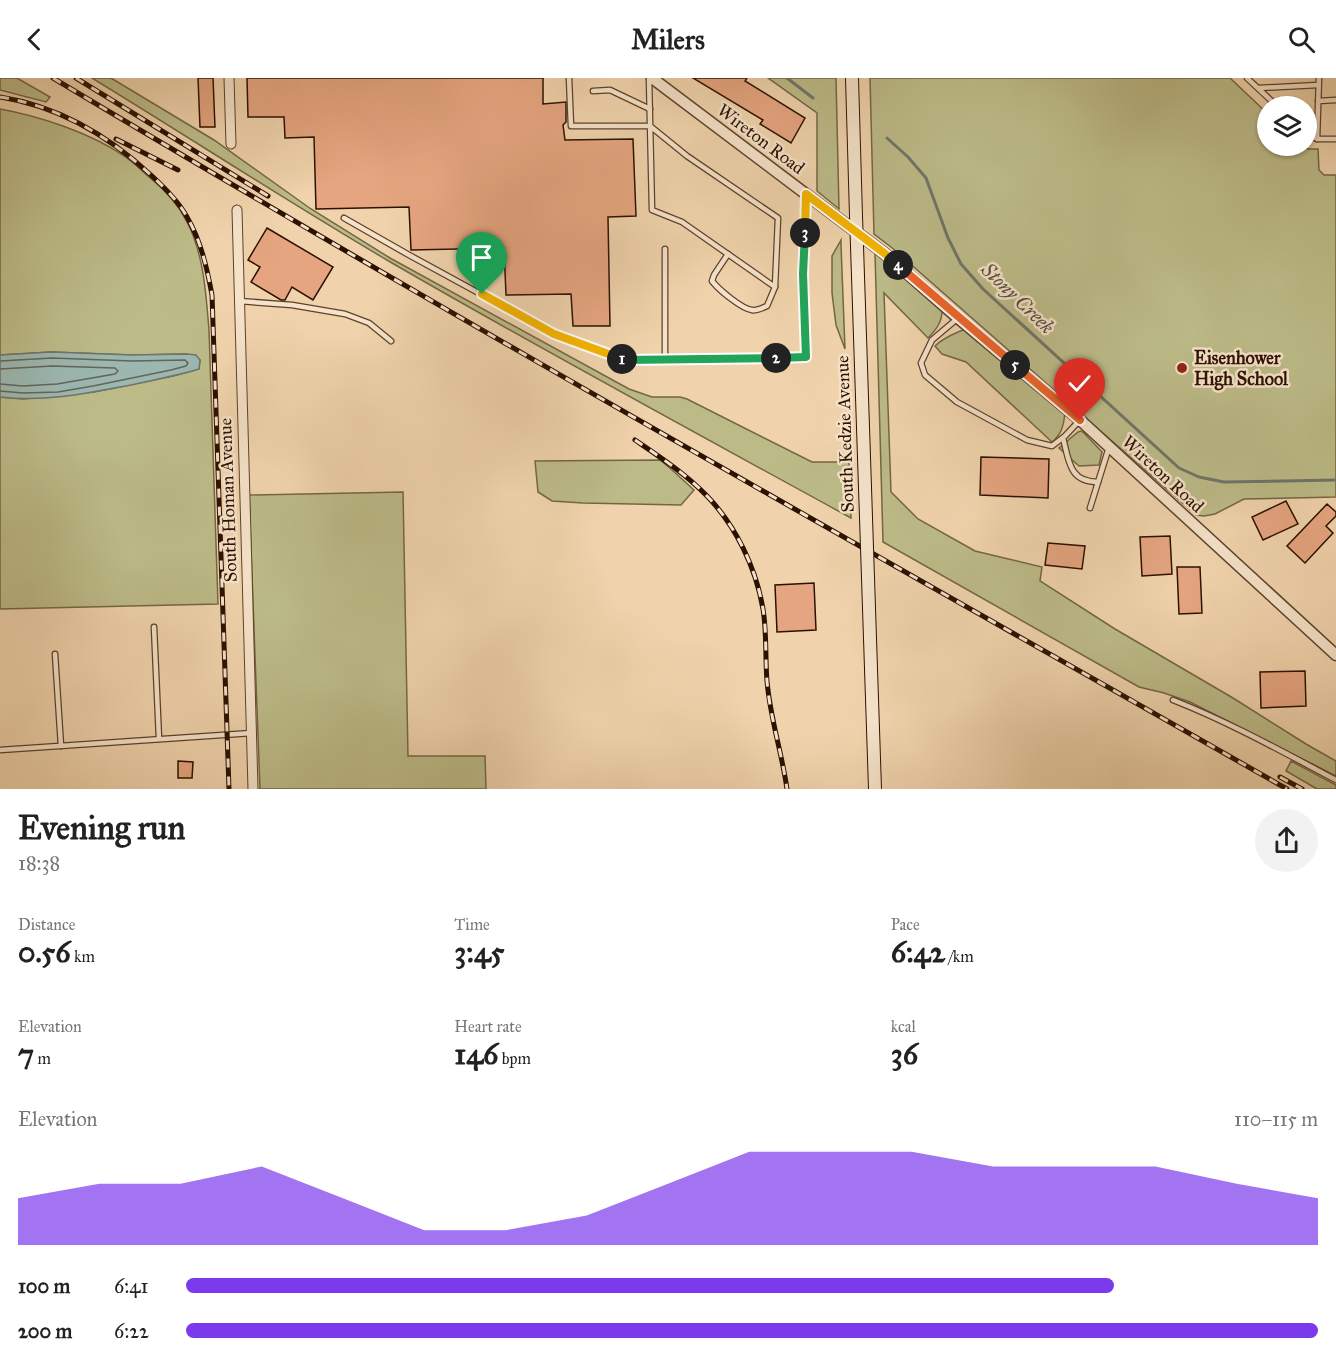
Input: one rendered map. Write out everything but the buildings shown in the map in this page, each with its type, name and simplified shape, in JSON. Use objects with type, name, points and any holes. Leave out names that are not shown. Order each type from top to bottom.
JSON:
[{"type":"main road","name":"South Kedzie Avenue","points":[[852,78],[875,789]]},
{"type":"street","points":[[229,78],[231,144]]},
{"type":"street","name":"Wireton Road","points":[[650,78],[884,253],[1080,420],[1335,652]]},
{"type":"street","name":"South Homan Avenue","points":[[237,210],[253,789]]},
{"type":"lane","points":[[569,78],[572,126],[650,126],[687,156],[778,218],[776,288],[766,306],[755,310],[750,309],[720,291],[712,282],[728,254]]},
{"type":"lane","points":[[650,78],[652,210],[682,222],[776,288]]},
{"type":"lane","points":[[1247,78],[1267,96]]},
{"type":"lane","points":[[1319,78],[1317,139],[1336,139]]},
{"type":"lane","points":[[1259,88],[1318,85]]},
{"type":"lane","points":[[593,91],[609,90],[650,109]]},
{"type":"lane","points":[[1318,101],[1336,100]]},
{"type":"lane","points":[[344,218],[554,334],[625,360],[806,357],[803,274],[806,194]]},
{"type":"lane","points":[[665,249],[665,359]]},
{"type":"lane","points":[[239,301],[292,305],[345,314],[369,323],[391,341]]},
{"type":"lane","points":[[958,318],[932,340],[921,363],[925,375],[957,402],[1027,440],[1052,446],[1080,420]]},
{"type":"lane","points":[[1063,438],[1071,467],[1077,477],[1087,482],[1098,482]]},
{"type":"lane","points":[[1090,508],[1110,447]]},
{"type":"lane","points":[[154,627],[159,739]]},
{"type":"lane","points":[[55,654],[61,746]]},
{"type":"lane","points":[[1173,700],[1336,780]]},
{"type":"lane","points":[[0,750],[252,733]]},
{"type":"shaded area","points":[[0,78],[17,78],[50,97],[46,102],[0,90]]},
{"type":"shaded area","points":[[92,78],[111,78],[214,140],[311,209],[390,258],[629,389],[652,397],[687,399],[812,462],[849,462],[851,518],[392,263]]},
{"type":"shaded area","points":[[768,78],[836,78],[839,209],[817,191],[817,113]]},
{"type":"shaded area","name":"Eisenhower High School","points":[[870,78],[1230,78],[1257,104],[1257,156],[1317,156],[1318,149],[1319,170],[1324,175],[1336,175],[1336,497],[1244,499],[1215,514],[1196,515],[874,234]]},
{"type":"shaded area","points":[[0,109],[64,126],[124,156],[170,197],[183,215],[193,235],[203,275],[209,330],[218,604],[0,609],[0,397],[23,399],[94,392],[199,369],[200,360],[187,354],[132,355],[51,352],[0,355]]},
{"type":"shaded area","points":[[841,240],[845,349],[836,325],[832,293],[832,256]]},
{"type":"shaded area","points":[[875,253],[942,306],[939,324],[928,338],[884,293],[891,492],[918,519],[975,551],[1042,567],[1040,581],[1115,629],[1336,761],[1336,776],[1190,702],[1139,687],[883,542]]},
{"type":"shaded area","points":[[965,329],[1065,412],[1062,428],[1052,442],[966,362],[942,354],[935,346]]},
{"type":"shaded area","points":[[1081,431],[1102,452],[1099,465],[1079,466],[1059,448]]},
{"type":"shaded area","points":[[660,460],[694,490],[681,505],[552,501],[538,492],[535,461]]},
{"type":"shaded area","points":[[403,492],[408,756],[485,756],[486,789],[260,789],[249,495]]},
{"type":"shaded area","points":[[1291,761],[1336,785],[1336,789],[1317,789],[1286,771]]},
{"type":"water","points":[[51,352],[132,355],[187,354],[196,355],[200,360],[199,369],[110,389],[48,398],[0,397],[0,355]]},
{"type":"waterway","name":"Stony Creek","points":[[787,78],[813,98]]},
{"type":"waterway","name":"Stony Creek","points":[[887,138],[926,178],[948,238],[961,264],[983,289],[1179,468],[1199,477],[1224,482],[1336,480]]},
{"type":"railway","points":[[53,78],[514,348],[1287,789]]},
{"type":"railway","points":[[76,78],[268,196]]},
{"type":"railway","points":[[0,97],[21,101],[62,115],[100,136],[136,161],[176,201],[192,226],[200,245],[212,295],[229,789]]},
{"type":"railway","points":[[116,139],[178,170]]},
{"type":"railway","points":[[635,440],[682,473],[707,496],[736,534],[750,563],[763,609],[769,695],[787,789]]},
{"type":"railway","points":[[1280,777],[1302,789]]},
{"type":"place","name":"Eisenhower High School","points":[[1182,368]]},
{"type":"route","points":[[482,294],[554,334],[625,360],[806,357],[803,274],[806,194],[884,253],[1080,420]]}]
